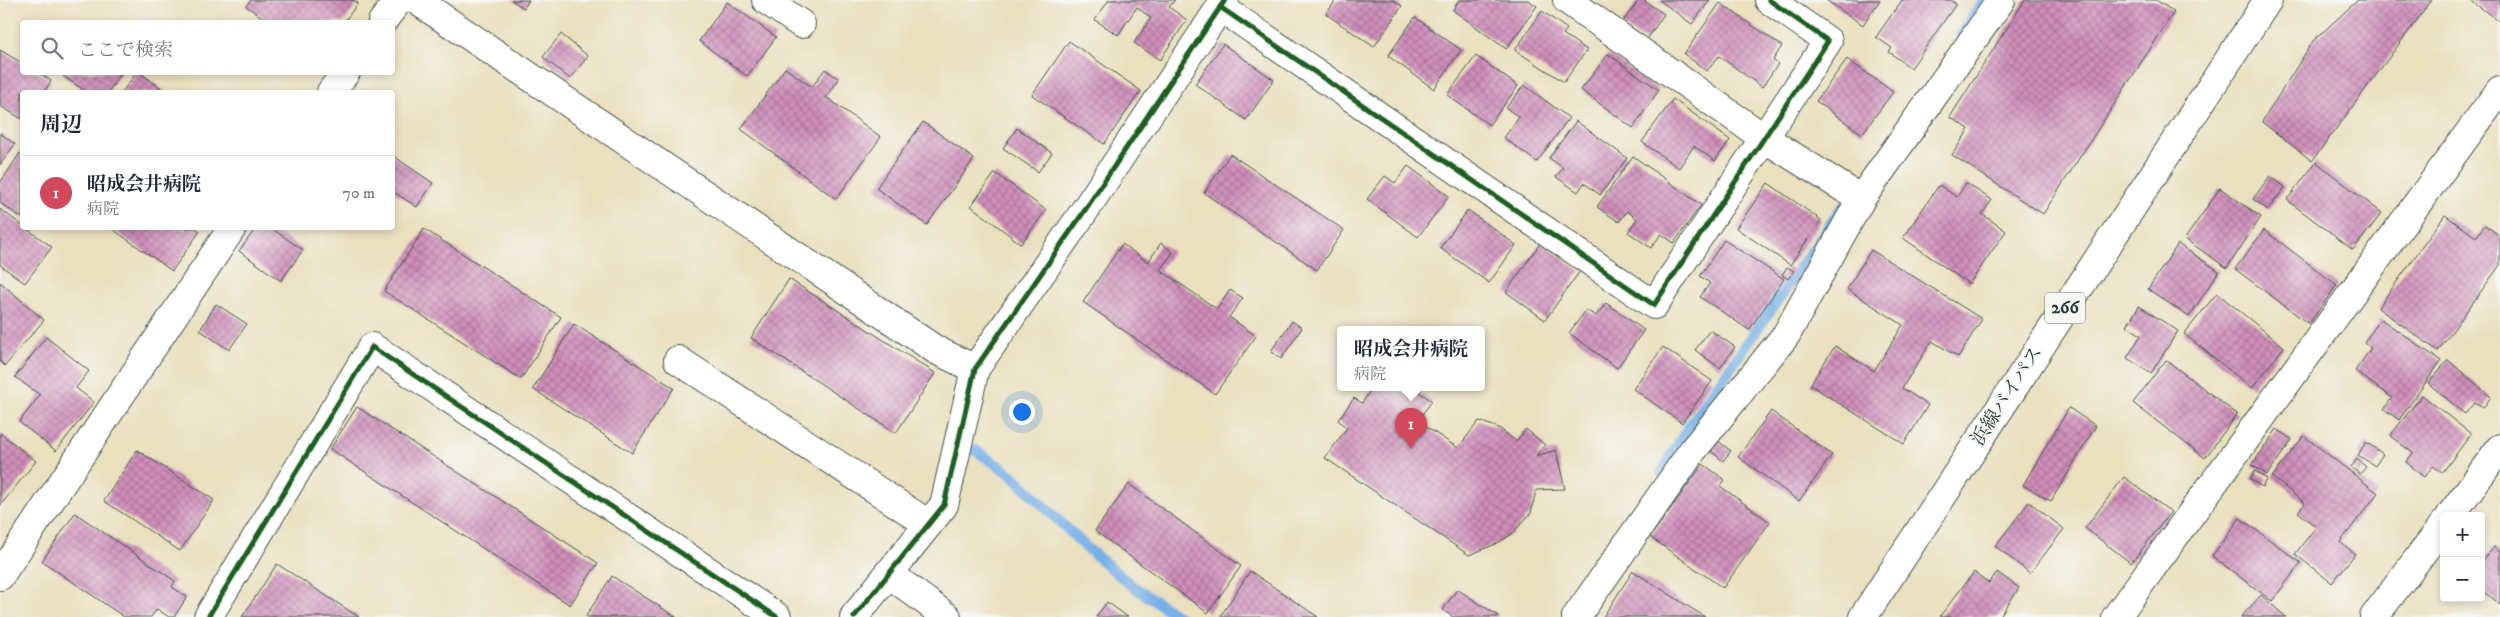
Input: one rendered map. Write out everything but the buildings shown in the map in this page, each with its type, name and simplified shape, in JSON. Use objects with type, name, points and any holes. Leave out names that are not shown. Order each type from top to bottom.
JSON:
[{"type":"main road","points":[[384,20],[399,0]]},
{"type":"main road","points":[[416,0],[936,350],[975,368]]},
{"type":"main road","points":[[766,0],[802,24]]},
{"type":"main road","points":[[1567,0],[1764,138],[1861,199]]},
{"type":"main road","points":[[854,617],[944,505],[975,368],[1083,213],[1222,4],[1654,305],[1828,41],[1769,0]]},
{"type":"main road","points":[[1576,617],[1693,450],[1786,335],[1861,199],[2001,0]]},
{"type":"main road","name":"浜線バイパス","points":[[1862,617],[2268,0]]},
{"type":"main road","points":[[332,90],[344,75]]},
{"type":"main road","points":[[2116,617],[2500,90]]},
{"type":"main road","points":[[3,565],[231,230]]},
{"type":"main road","points":[[208,617],[372,347],[776,617]]},
{"type":"main road","points":[[678,360],[927,524]]},
{"type":"main road","points":[[2453,512],[2500,448]]},
{"type":"main road","points":[[2374,617],[2440,529]]},
{"type":"main road","points":[[888,573],[947,617]]},
{"type":"waterway","points":[[1961,34],[1984,0]]},
{"type":"waterway","points":[[1662,472],[1686,431],[1842,208]]},
{"type":"waterway","points":[[975,450],[1012,475],[1088,549],[1131,585],[1179,617]]},
{"type":"cycle path","points":[[854,617],[944,505],[975,369],[1083,213],[1225,0]]},
{"type":"cycle path","points":[[1220,7],[1654,305],[1828,41],[1769,0]]},
{"type":"cycle path","points":[[208,617],[372,347],[777,617]]},
{"type":"place","name":"昭成会井病院","points":[[1411,449]]}]
